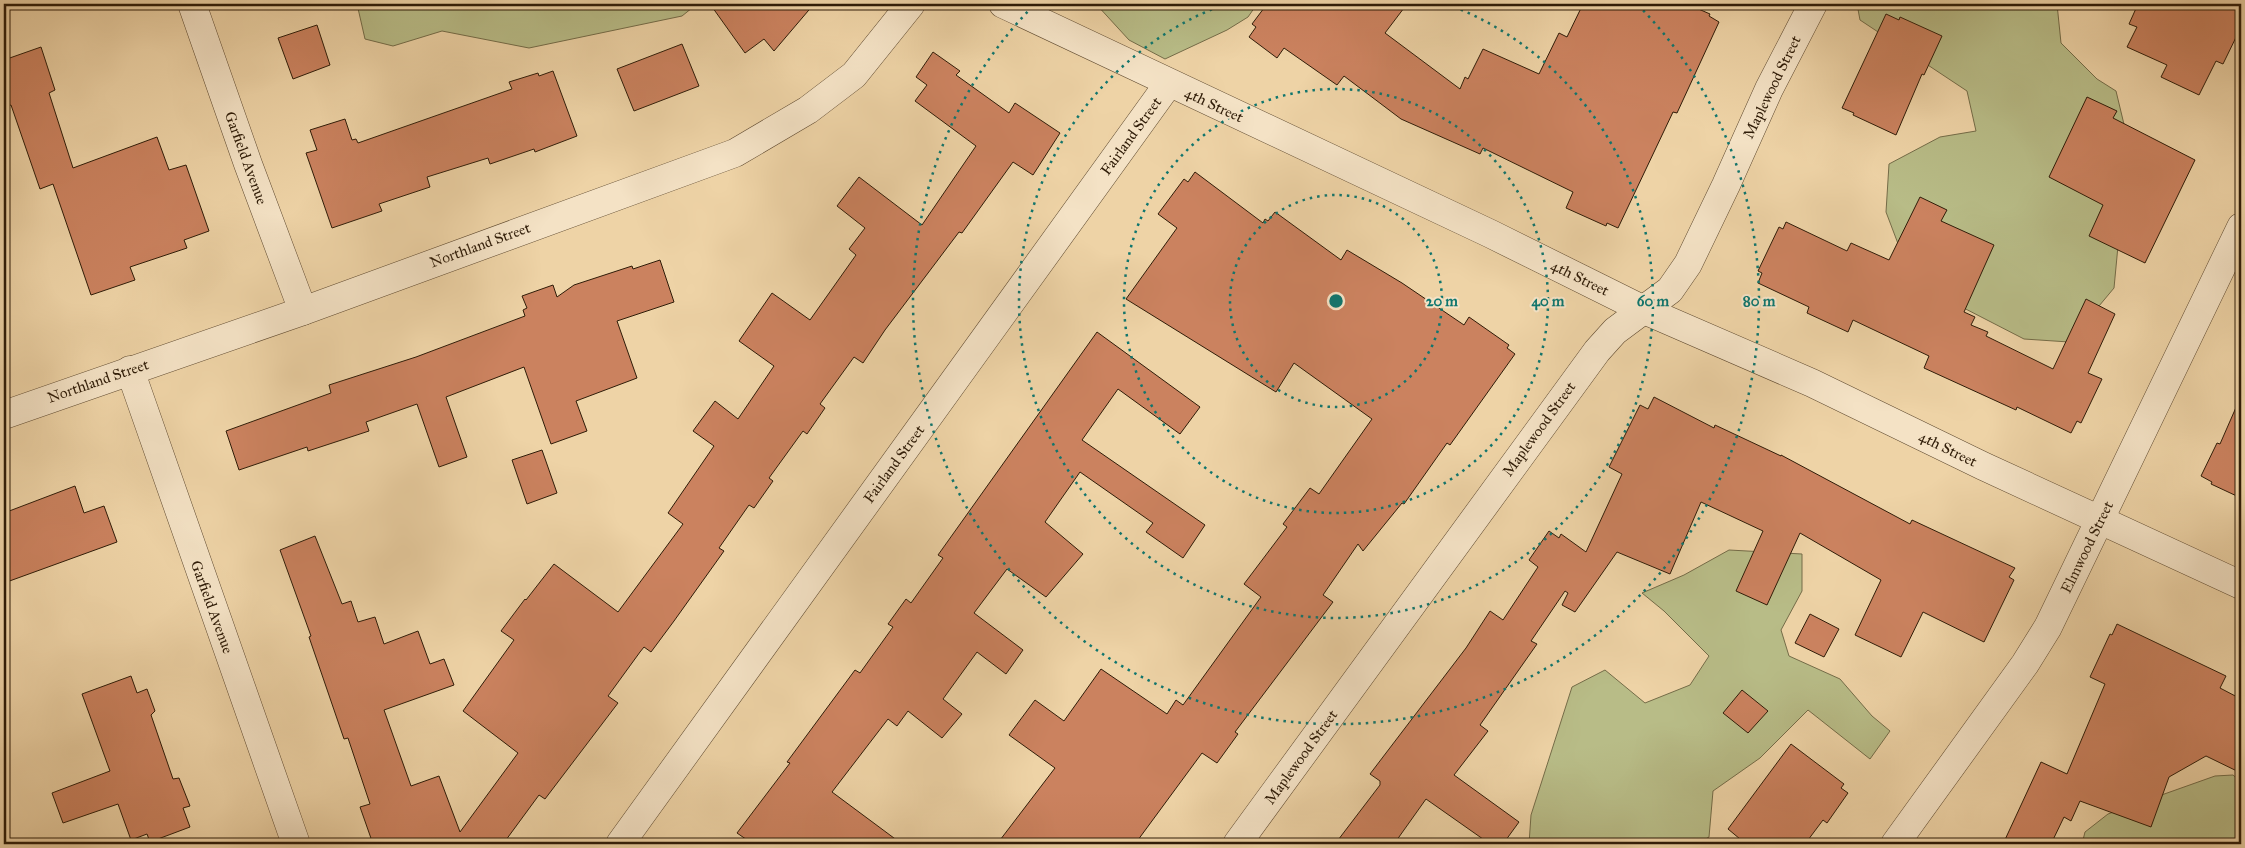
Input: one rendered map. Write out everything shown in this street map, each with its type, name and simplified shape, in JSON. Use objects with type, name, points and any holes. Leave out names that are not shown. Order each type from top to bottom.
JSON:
[{"type":"street","name":"Garfield Avenue","points":[[192,4],[248,164],[303,311]]},
{"type":"street","name":"Northland Street","points":[[4,415],[303,311],[735,153],[808,110],[854,75],[911,4]]},
{"type":"street","name":"4th Street","points":[[1004,4],[1169,84],[1486,232],[1644,310],[1812,383],[1983,466],[2241,585]]},
{"type":"street","name":"Maplewood Street","points":[[1237,844],[1597,351],[1615,331],[1670,290],[1688,264],[1769,89],[1812,4]]},
{"type":"street","name":"Fairland Street","points":[[620,844],[1169,84]]},
{"type":"street","name":"Elmwood Street","points":[[1896,844],[2025,664],[2048,627],[2241,227]]},
{"type":"street","name":"Garfield Avenue","points":[[130,370],[296,844]]},
{"type":"green space","points":[[357,4],[697,4],[682,16],[529,48],[442,31],[393,46],[365,39]]},
{"type":"green space","points":[[1096,4],[1257,4],[1248,17],[1227,30],[1165,59],[1129,40]]},
{"type":"green space","points":[[1857,4],[2057,4],[2061,43],[2097,79],[2116,91],[2128,141],[2114,288],[2069,342],[2024,339],[1956,304],[1908,270],[1886,212],[1889,164],[1940,137],[1976,131],[1967,91],[1860,20]]},
{"type":"green space","points":[[1729,550],[1802,554],[1802,591],[1781,630],[1789,656],[1840,679],[1872,716],[1890,731],[1870,759],[1808,710],[1760,758],[1713,791],[1709,837],[1697,844],[1529,844],[1531,815],[1572,687],[1605,670],[1645,703],[1690,685],[1709,656],[1664,611],[1642,593],[1684,575]]},
{"type":"green space","points":[[2233,775],[2241,782],[2241,844],[2082,844],[2085,832],[2108,814],[2215,776]]},
{"type":"building","points":[[710,4],[814,4],[774,51],[764,39],[745,53]]},
{"type":"building","points":[[1267,4],[1407,4],[1385,33],[1460,89],[1465,77],[1468,79],[1483,49],[1539,74],[1559,33],[1567,37],[1583,4],[1687,4],[1710,14],[1709,16],[1719,22],[1677,113],[1673,112],[1618,228],[1607,223],[1606,226],[1566,208],[1573,192],[1483,148],[1480,154],[1401,119],[1344,76],[1337,85],[1284,48],[1277,58],[1249,37],[1256,27],[1252,24]]},
{"type":"building","points":[[2138,4],[2241,4],[2241,27],[2223,64],[2216,61],[2199,95],[2161,77],[2167,65],[2127,47],[2137,27],[2129,24]]},
{"type":"building","points":[[1886,14],[1899,20],[1900,17],[1942,36],[1924,75],[1922,74],[1896,135],[1842,108]]},
{"type":"building","points":[[317,25],[330,65],[293,79],[278,38]]},
{"type":"building","points":[[682,44],[699,86],[634,111],[617,69]]},
{"type":"building","points":[[41,47],[55,90],[49,93],[73,168],[157,137],[169,170],[186,165],[209,231],[184,240],[187,248],[130,267],[135,280],[91,295],[53,184],[40,189],[11,105],[4,107],[4,60]]},
{"type":"building","points":[[933,52],[960,71],[956,75],[1009,113],[1015,103],[1060,133],[1033,175],[1013,162],[962,233],[959,232],[885,330],[863,363],[854,357],[820,404],[825,408],[807,434],[803,431],[769,478],[773,481],[754,508],[749,505],[719,548],[724,551],[674,621],[651,652],[644,647],[608,696],[618,703],[545,799],[539,795],[503,844],[373,844],[360,807],[370,804],[348,738],[344,739],[309,637],[311,636],[280,550],[315,536],[342,604],[351,601],[358,622],[375,617],[384,644],[418,631],[430,664],[444,659],[454,685],[384,710],[411,786],[439,776],[460,832],[518,753],[463,711],[514,640],[501,631],[525,599],[554,564],[618,612],[683,524],[668,513],[714,446],[693,431],[715,401],[738,419],[774,366],[739,341],[772,293],[810,320],[856,255],[849,249],[865,228],[837,206],[859,177],[922,225],[976,146],[915,101],[927,85],[916,77]]},
{"type":"building","points":[[553,71],[577,136],[535,152],[534,149],[490,164],[488,158],[427,177],[430,187],[379,204],[382,211],[332,228],[306,153],[317,150],[310,130],[345,119],[352,140],[356,139],[358,143],[512,89],[509,82],[538,73],[539,76]]},
{"type":"building","points":[[2087,97],[2117,111],[2113,118],[2195,160],[2145,263],[2089,236],[2103,205],[2049,177]]},
{"type":"building","points":[[1195,172],[1263,223],[1265,219],[1268,221],[1275,212],[1341,260],[1347,250],[1402,283],[1464,325],[1469,317],[1509,345],[1507,348],[1515,354],[1450,445],[1447,443],[1404,504],[1402,503],[1363,551],[1358,544],[1323,595],[1333,602],[1235,732],[1238,734],[1217,763],[1202,753],[1135,844],[997,844],[1055,768],[1009,735],[1035,700],[1064,721],[1101,669],[1167,714],[1176,700],[1183,705],[1261,597],[1244,584],[1287,527],[1283,524],[1310,488],[1319,494],[1372,419],[1294,363],[1276,392],[1126,299],[1177,228],[1158,214],[1184,179],[1188,182]]},
{"type":"building","points":[[1920,197],[1947,210],[1941,221],[1994,245],[1964,312],[1975,317],[1971,325],[1988,332],[1986,336],[2053,369],[2086,299],[2115,314],[2088,373],[2102,379],[2081,423],[2077,421],[2071,433],[2017,407],[2016,410],[1924,368],[1929,356],[1853,320],[1848,332],[1807,313],[1809,307],[1758,283],[1762,273],[1758,271],[1779,227],[1783,229],[1786,222],[1847,251],[1851,243],[1889,260]]},
{"type":"building","points":[[660,260],[674,302],[617,321],[637,378],[576,401],[587,431],[551,444],[524,367],[446,397],[467,457],[439,467],[417,404],[366,422],[369,431],[308,451],[307,447],[239,470],[226,431],[331,393],[329,385],[416,357],[525,316],[523,310],[527,308],[522,296],[553,285],[557,297],[574,285],[632,266],[633,269]]},
{"type":"building","points":[[1097,332],[1200,407],[1180,434],[1118,389],[1082,440],[1205,525],[1183,558],[1146,532],[1153,523],[1080,472],[1045,522],[1083,554],[1046,597],[1007,569],[974,613],[1023,650],[1006,674],[977,652],[943,699],[962,714],[942,738],[908,711],[897,726],[888,719],[832,792],[902,844],[753,844],[737,833],[790,763],[787,762],[855,670],[860,673],[893,627],[888,624],[906,599],[911,603],[943,558],[938,555]]},
{"type":"building","points":[[2241,396],[2241,498],[2211,484],[2212,482],[2201,476],[2217,443],[2220,444]]},
{"type":"building","points":[[1654,397],[1714,428],[1715,425],[1781,455],[1910,524],[1912,520],[2015,568],[2009,577],[2014,580],[1984,642],[1923,612],[1901,657],[1855,635],[1881,580],[1800,533],[1767,605],[1736,591],[1763,531],[1701,502],[1670,574],[1617,552],[1575,612],[1562,605],[1568,593],[1565,591],[1531,641],[1537,644],[1480,725],[1488,731],[1454,775],[1519,822],[1503,844],[1490,844],[1426,799],[1394,844],[1335,844],[1380,785],[1380,781],[1370,774],[1466,648],[1490,611],[1503,620],[1538,567],[1529,560],[1549,531],[1559,538],[1561,534],[1586,552],[1622,474],[1609,467],[1640,405],[1648,409]]},
{"type":"building","points":[[542,450],[557,493],[527,504],[512,460]]},
{"type":"building","points":[[75,486],[84,513],[104,506],[117,542],[4,583],[4,513]]},
{"type":"building","points":[[1810,614],[1839,629],[1824,657],[1795,643]]},
{"type":"building","points":[[2117,624],[2226,676],[2220,688],[2241,699],[2241,773],[2206,756],[2169,777],[2151,827],[2080,801],[2071,821],[2064,817],[2051,844],[2003,844],[2041,762],[2067,774],[2105,684],[2090,677],[2110,634],[2112,635]]},
{"type":"building","points":[[131,676],[137,693],[147,689],[155,711],[151,715],[173,779],[179,778],[190,806],[183,808],[190,827],[150,842],[147,834],[131,840],[118,804],[63,823],[52,793],[110,771],[82,694]]},
{"type":"building","points":[[1742,690],[1768,711],[1748,733],[1723,713]]},
{"type":"building","points":[[1791,744],[1844,784],[1841,788],[1848,793],[1827,823],[1823,820],[1805,844],[1746,844],[1728,829]]}]
